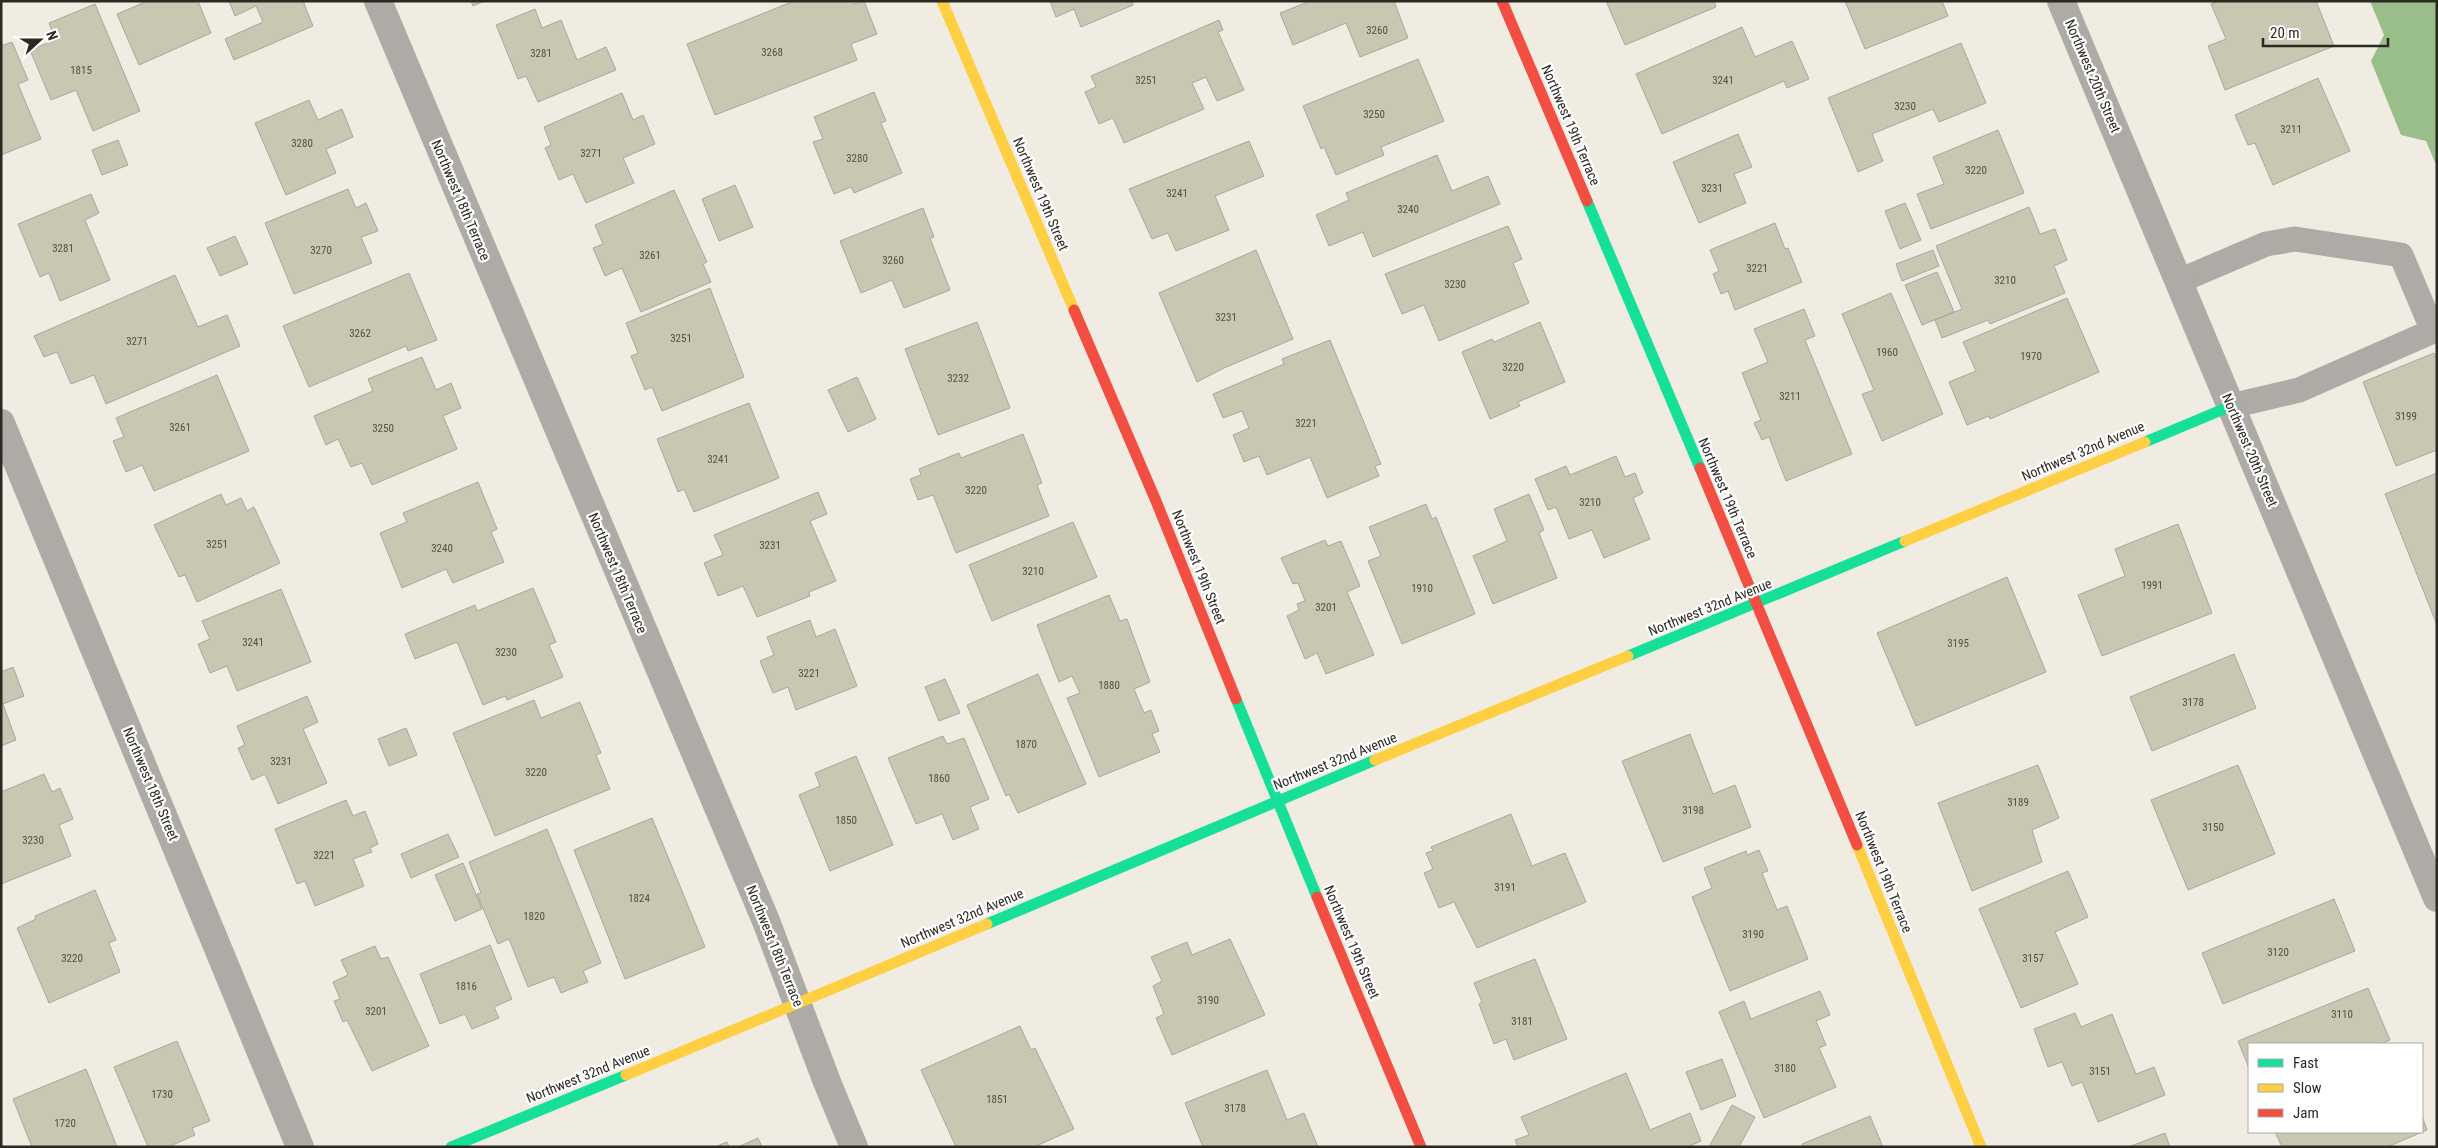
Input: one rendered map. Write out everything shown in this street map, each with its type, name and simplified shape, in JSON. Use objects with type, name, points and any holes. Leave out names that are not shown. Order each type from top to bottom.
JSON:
[{"type":"street","name":"Northwest 18th Terrace","points":[[378,1],[762,912],[854,1147]]},
{"type":"street","name":"Northwest 19th Street","points":[[942,1],[1156,501],[1277,801],[1421,1147]]},
{"type":"street","name":"Northwest 19th Terrace","points":[[1502,1],[1757,604],[1981,1147]]},
{"type":"street","name":"Northwest 20th Street","points":[[2061,1],[2437,898]]},
{"type":"street","name":"Northwest 32nd Avenue","points":[[451,1147],[798,1004],[1277,801],[1757,604],[2231,406]]},
{"type":"street","name":"Northwest 18th Street","points":[[1,423],[300,1147]]},
{"type":"lane","points":[[2179,281],[2266,244],[2295,239],[2402,255],[2433,331],[2299,390],[2231,406]]},
{"type":"shaded area","points":[[2370,1],[2437,1],[2437,167],[2426,141],[2401,135],[2371,61],[2384,35]]},
{"type":"building","points":[[142,1],[198,1],[211,33],[139,65],[117,14],[143,3]]},
{"type":"building","points":[[229,1],[303,1],[313,26],[234,60],[225,39],[263,22],[256,6],[235,16]]},
{"type":"building","points":[[471,1],[484,1],[473,6]]},
{"type":"building","points":[[794,1],[853,1],[854,4],[864,1],[877,34],[851,44],[857,60],[715,115],[687,44]]},
{"type":"building","points":[[1050,1],[1132,1],[1133,5],[1081,27],[1074,9],[1056,17]]},
{"type":"building","points":[[1310,1],[1394,1],[1408,38],[1360,57],[1346,23],[1293,45],[1280,13]]},
{"type":"building","points":[[1606,1],[1714,1],[1716,7],[1625,45]]},
{"type":"building","points":[[1845,1],[1942,1],[1948,16],[1865,49]]},
{"type":"building","points":[[2218,1],[2316,1],[2334,46],[2225,90],[2208,46],[2226,39],[2211,4]]},
{"type":"building","points":[[95,4],[140,111],[93,131],[76,90],[51,100],[30,50],[55,40],[49,23]]},
{"type":"building","points":[[535,9],[542,28],[561,20],[577,60],[606,47],[616,70],[538,102],[526,76],[518,79],[496,25]]},
{"type":"building","points":[[1219,20],[1223,30],[1218,32],[1244,90],[1217,101],[1206,77],[1192,83],[1204,109],[1124,143],[1113,118],[1099,124],[1085,92],[1096,87],[1091,76]]},
{"type":"building","points":[[1742,27],[1755,57],[1792,41],[1809,79],[1787,88],[1784,81],[1662,134],[1636,74]]},
{"type":"building","points":[[12,42],[28,80],[18,84],[41,139],[1,155],[1,46]]},
{"type":"building","points":[[1961,43],[1986,103],[1939,122],[1933,109],[1872,134],[1883,161],[1858,172],[1828,98]]},
{"type":"building","points":[[1418,59],[1444,121],[1381,147],[1384,155],[1336,175],[1324,147],[1321,149],[1303,106]]},
{"type":"building","points":[[2318,78],[2350,151],[2273,185],[2255,143],[2248,145],[2235,115]]},
{"type":"building","points":[[874,92],[886,121],[881,123],[902,173],[854,193],[851,187],[834,194],[813,142],[823,139],[814,117]]},
{"type":"building","points":[[622,93],[633,120],[643,115],[655,144],[623,158],[634,183],[586,203],[573,174],[559,180],[545,148],[551,145],[544,127]]},
{"type":"building","points":[[309,100],[318,120],[342,109],[353,137],[326,149],[336,173],[286,195],[255,123]]},
{"type":"building","points":[[1998,130],[2024,193],[1931,229],[1917,194],[1944,184],[1933,157]]},
{"type":"building","points":[[1738,134],[1752,167],[1734,174],[1746,203],[1699,223],[1673,162]]},
{"type":"building","points":[[118,140],[128,165],[102,175],[92,150]]},
{"type":"building","points":[[1249,141],[1264,176],[1215,196],[1229,230],[1176,251],[1168,233],[1152,239],[1129,189]]},
{"type":"building","points":[[1437,155],[1452,191],[1488,176],[1500,204],[1373,257],[1363,232],[1329,246],[1316,215],[1349,200],[1346,193]]},
{"type":"building","points":[[735,185],[753,227],[719,241],[702,199]]},
{"type":"building","points":[[348,189],[356,208],[366,203],[378,231],[361,237],[372,263],[294,294],[265,223]]},
{"type":"building","points":[[674,190],[707,262],[703,264],[711,282],[641,312],[622,268],[605,276],[593,248],[603,244],[595,225]]},
{"type":"building","points":[[91,194],[99,213],[85,220],[110,280],[60,301],[49,273],[40,277],[18,224]]},
{"type":"building","points":[[1905,203],[1921,240],[1900,249],[1885,211]]},
{"type":"building","points":[[2029,207],[2040,234],[2055,229],[2067,260],[2054,266],[2065,293],[1990,324],[1988,320],[1942,338],[1935,320],[1962,309],[1936,246]]},
{"type":"building","points":[[923,208],[934,237],[930,238],[950,290],[904,308],[892,280],[861,293],[840,241]]},
{"type":"building","points":[[1775,223],[1785,249],[1788,248],[1802,282],[1735,310],[1728,291],[1721,294],[1713,274],[1719,271],[1710,250]]},
{"type":"building","points":[[1508,226],[1522,259],[1513,263],[1529,303],[1439,341],[1424,305],[1402,314],[1385,274]]},
{"type":"building","points":[[235,236],[248,264],[220,276],[207,248]]},
{"type":"building","points":[[1256,250],[1293,339],[1224,368],[1197,382],[1159,293]]},
{"type":"building","points":[[1933,250],[1939,266],[1902,281],[1896,264]]},
{"type":"building","points":[[1937,272],[1954,312],[1922,325],[1905,285]]},
{"type":"building","points":[[409,273],[437,340],[408,351],[406,346],[309,387],[283,326]]},
{"type":"building","points":[[175,275],[198,327],[227,315],[240,346],[106,404],[94,375],[71,384],[57,352],[44,357],[34,336]]},
{"type":"building","points":[[710,288],[744,377],[662,411],[652,387],[645,390],[631,356],[638,353],[626,323]]},
{"type":"building","points":[[1891,293],[1943,414],[1882,441],[1862,394],[1874,390],[1842,314]]},
{"type":"building","points":[[2067,298],[2099,372],[1990,419],[1989,416],[1967,425],[1949,382],[1976,371],[1963,342]]},
{"type":"building","points":[[1804,309],[1815,336],[1805,340],[1852,454],[1786,481],[1769,437],[1762,440],[1754,423],[1761,420],[1742,373],[1768,362],[1754,329]]},
{"type":"building","points":[[977,322],[1010,408],[938,435],[905,349]]},
{"type":"building","points":[[1540,322],[1565,382],[1518,402],[1520,406],[1490,419],[1462,352],[1492,339],[1494,342]]},
{"type":"building","points":[[1330,340],[1381,464],[1375,466],[1379,476],[1327,498],[1310,457],[1267,475],[1259,456],[1244,462],[1233,435],[1249,428],[1242,411],[1223,418],[1213,394],[1284,364],[1282,359]]},
{"type":"building","points":[[2434,353],[2437,360],[2437,450],[2396,466],[2363,382]]},
{"type":"building","points":[[422,357],[436,390],[451,383],[461,408],[443,416],[457,449],[372,485],[362,463],[351,467],[338,439],[326,445],[314,416],[373,391],[368,379]]},
{"type":"building","points":[[217,375],[249,451],[154,491],[142,465],[126,472],[113,441],[124,437],[116,418]]},
{"type":"building","points":[[857,377],[876,419],[848,432],[828,390]]},
{"type":"building","points":[[749,403],[779,478],[694,512],[684,489],[678,492],[657,439]]},
{"type":"building","points":[[1023,434],[1042,483],[1037,485],[1049,516],[956,553],[933,495],[918,500],[910,479],[921,475],[919,469],[959,453],[961,458]]},
{"type":"building","points":[[1616,456],[1625,477],[1635,473],[1643,493],[1633,498],[1650,539],[1604,558],[1592,530],[1569,539],[1556,507],[1548,510],[1535,479],[1566,466],[1570,475]]},
{"type":"building","points":[[2437,473],[2437,625],[2385,494]]},
{"type":"building","points":[[478,482],[497,529],[491,532],[504,562],[453,583],[446,569],[402,588],[380,533],[407,522],[403,513]]},
{"type":"building","points":[[818,492],[827,514],[810,521],[836,581],[809,592],[810,596],[757,617],[743,586],[718,596],[704,563],[723,555],[714,535]]},
{"type":"building","points":[[221,494],[226,505],[241,498],[247,511],[254,507],[280,563],[197,602],[185,575],[179,577],[154,525]]},
{"type":"building","points":[[1529,494],[1544,530],[1539,533],[1557,578],[1493,604],[1473,556],[1507,541],[1494,509]]},
{"type":"building","points":[[1426,504],[1432,519],[1436,517],[1475,614],[1402,644],[1368,561],[1381,556],[1369,527]]},
{"type":"building","points":[[1073,522],[1097,577],[992,621],[969,565]]},
{"type":"building","points":[[2178,524],[2212,613],[2102,656],[2078,595],[2125,576],[2115,549]]},
{"type":"building","points":[[1325,540],[1328,546],[1341,541],[1360,586],[1347,592],[1374,655],[1326,674],[1317,653],[1305,659],[1287,616],[1299,610],[1297,604],[1305,601],[1298,583],[1293,584],[1281,558]]},
{"type":"building","points":[[2007,577],[2046,672],[1916,726],[1877,633]]},
{"type":"building","points":[[533,588],[556,642],[549,645],[563,677],[507,700],[505,696],[483,705],[457,642],[415,659],[405,634],[475,605],[477,611]]},
{"type":"building","points":[[281,589],[311,662],[237,691],[227,666],[210,673],[198,644],[210,639],[202,621]]},
{"type":"building","points":[[1109,595],[1120,621],[1127,619],[1150,682],[1134,689],[1144,713],[1151,710],[1159,731],[1152,734],[1160,752],[1099,777],[1067,698],[1080,693],[1072,676],[1059,682],[1037,625]]},
{"type":"building","points":[[810,620],[816,637],[835,629],[857,686],[796,710],[788,687],[773,693],[760,661],[774,655],[767,637]]},
{"type":"building","points":[[2234,654],[2256,708],[2152,751],[2130,697]]},
{"type":"building","points":[[13,667],[24,696],[3,704],[16,740],[1,746],[1,672]]},
{"type":"building","points":[[1038,674],[1086,784],[1018,813],[1009,794],[1006,796],[967,705]]},
{"type":"building","points":[[945,679],[960,713],[939,721],[925,687]]},
{"type":"building","points":[[307,696],[318,722],[303,729],[327,783],[278,804],[265,774],[252,780],[238,748],[245,745],[237,726]]},
{"type":"building","points":[[534,700],[541,718],[580,702],[601,753],[596,755],[610,789],[495,836],[453,733]]},
{"type":"building","points":[[406,728],[417,755],[389,766],[378,739]]},
{"type":"building","points":[[1690,734],[1713,794],[1735,785],[1751,827],[1663,862],[1622,761]]},
{"type":"building","points":[[943,736],[947,744],[964,738],[989,799],[970,807],[979,829],[953,840],[942,814],[916,824],[888,758]]},
{"type":"building","points":[[856,756],[893,845],[830,871],[799,795],[820,786],[815,773]]},
{"type":"building","points":[[2038,765],[2059,818],[2032,830],[2042,862],[1972,891],[1938,803]]},
{"type":"building","points":[[2238,765],[2275,854],[2188,890],[2151,800]]},
{"type":"building","points":[[44,774],[52,792],[60,788],[73,819],[59,825],[71,856],[1,884],[1,792]]},
{"type":"building","points":[[346,800],[353,816],[365,811],[378,844],[370,848],[372,852],[353,859],[364,886],[315,906],[305,881],[297,884],[275,829]]},
{"type":"building","points":[[1511,814],[1532,866],[1565,853],[1586,902],[1477,948],[1454,902],[1439,908],[1424,873],[1433,869],[1426,853],[1433,851],[1431,847]]},
{"type":"building","points":[[652,818],[705,947],[625,979],[574,850]]},
{"type":"building","points":[[547,829],[601,963],[583,971],[588,982],[561,993],[554,977],[528,987],[509,939],[498,944],[477,894],[481,893],[469,862]]},
{"type":"building","points":[[448,834],[459,857],[411,878],[401,854]]},
{"type":"building","points":[[1759,850],[1768,871],[1762,873],[1777,910],[1787,906],[1808,959],[1730,991],[1692,897],[1712,888],[1704,868],[1746,851],[1747,855]]},
{"type":"building","points":[[463,863],[482,909],[455,921],[435,875]]},
{"type":"building","points":[[2068,871],[2088,917],[2055,932],[2078,984],[2021,1008],[1979,909]]},
{"type":"building","points":[[95,890],[116,940],[109,943],[120,972],[49,1003],[17,928],[36,919],[35,916]]},
{"type":"building","points":[[2334,899],[2355,951],[2223,1004],[2202,953]]},
{"type":"building","points":[[1230,939],[1265,1015],[1172,1055],[1156,1018],[1164,1014],[1153,986],[1162,981],[1151,957],[1187,942],[1192,955]]},
{"type":"building","points":[[490,945],[512,999],[494,1007],[499,1018],[472,1029],[465,1014],[440,1024],[420,974]]},
{"type":"building","points":[[375,946],[381,959],[388,957],[429,1046],[372,1071],[347,1020],[343,1022],[334,1001],[340,999],[333,982],[348,975],[341,960]]},
{"type":"building","points":[[1535,959],[1567,1039],[1514,1060],[1506,1039],[1494,1044],[1479,1004],[1482,1002],[1474,983]]},
{"type":"building","points":[[2368,988],[2390,1040],[2383,1043],[2248,1043],[2248,1066],[2238,1041]]},
{"type":"building","points":[[1820,991],[1830,1015],[1816,1021],[1826,1045],[1819,1048],[1836,1087],[1764,1118],[1719,1012],[1744,1001],[1751,1019]]},
{"type":"building","points":[[2075,1013],[2081,1027],[2112,1014],[2136,1074],[2154,1067],[2165,1095],[2098,1122],[2082,1082],[2072,1086],[2062,1062],[2048,1067],[2034,1029]]},
{"type":"building","points":[[1020,1026],[1031,1050],[1035,1048],[1074,1129],[1034,1147],[956,1147],[921,1070]]},
{"type":"building","points":[[177,1041],[210,1121],[192,1128],[195,1135],[168,1147],[148,1147],[114,1067]]},
{"type":"building","points":[[1722,1059],[1736,1096],[1701,1110],[1686,1072]]},
{"type":"building","points":[[86,1069],[117,1147],[32,1147],[13,1099]]},
{"type":"building","points":[[1267,1070],[1287,1120],[1304,1113],[1318,1147],[1203,1147],[1185,1103]]},
{"type":"building","points":[[1626,1073],[1650,1130],[1690,1113],[1701,1141],[1687,1147],[1518,1147],[1515,1140],[1529,1135],[1521,1117]]},
{"type":"building","points":[[1732,1105],[1755,1117],[1739,1147],[1713,1147],[1710,1145]]},
{"type":"building","points":[[1870,1116],[1883,1147],[1803,1147],[1802,1144]]},
{"type":"building","points":[[2423,1119],[2427,1130],[2423,1132]]},
{"type":"building","points":[[2165,1133],[2170,1147],[2129,1147],[2131,1146]]},
{"type":"building","points":[[2275,1133],[2420,1133],[2387,1147],[2282,1147]]},
{"type":"building","points":[[758,1138],[762,1147],[738,1147]]},
{"type":"building","points":[[727,1142],[729,1147],[715,1147]]},
{"type":"traffic: fast","points":[[1587,201],[1700,468]]},
{"type":"traffic: fast","points":[[2145,442],[2231,406]]},
{"type":"traffic: fast","points":[[1628,656],[1905,541]]},
{"type":"traffic: fast","points":[[1236,699],[1317,897]]},
{"type":"traffic: fast","points":[[987,924],[1375,760]]},
{"type":"traffic: fast","points":[[451,1147],[626,1075]]},
{"type":"traffic: slow","points":[[942,1],[1074,310]]},
{"type":"traffic: slow","points":[[1905,541],[2145,442]]},
{"type":"traffic: slow","points":[[1375,760],[1628,656]]},
{"type":"traffic: slow","points":[[1857,845],[1981,1147]]},
{"type":"traffic: slow","points":[[626,1075],[987,924]]},
{"type":"traffic: jam","points":[[1502,1],[1587,201]]},
{"type":"traffic: jam","points":[[1074,310],[1156,501],[1236,699]]},
{"type":"traffic: jam","points":[[1700,468],[1857,845]]},
{"type":"traffic: jam","points":[[1317,897],[1421,1147]]}]
